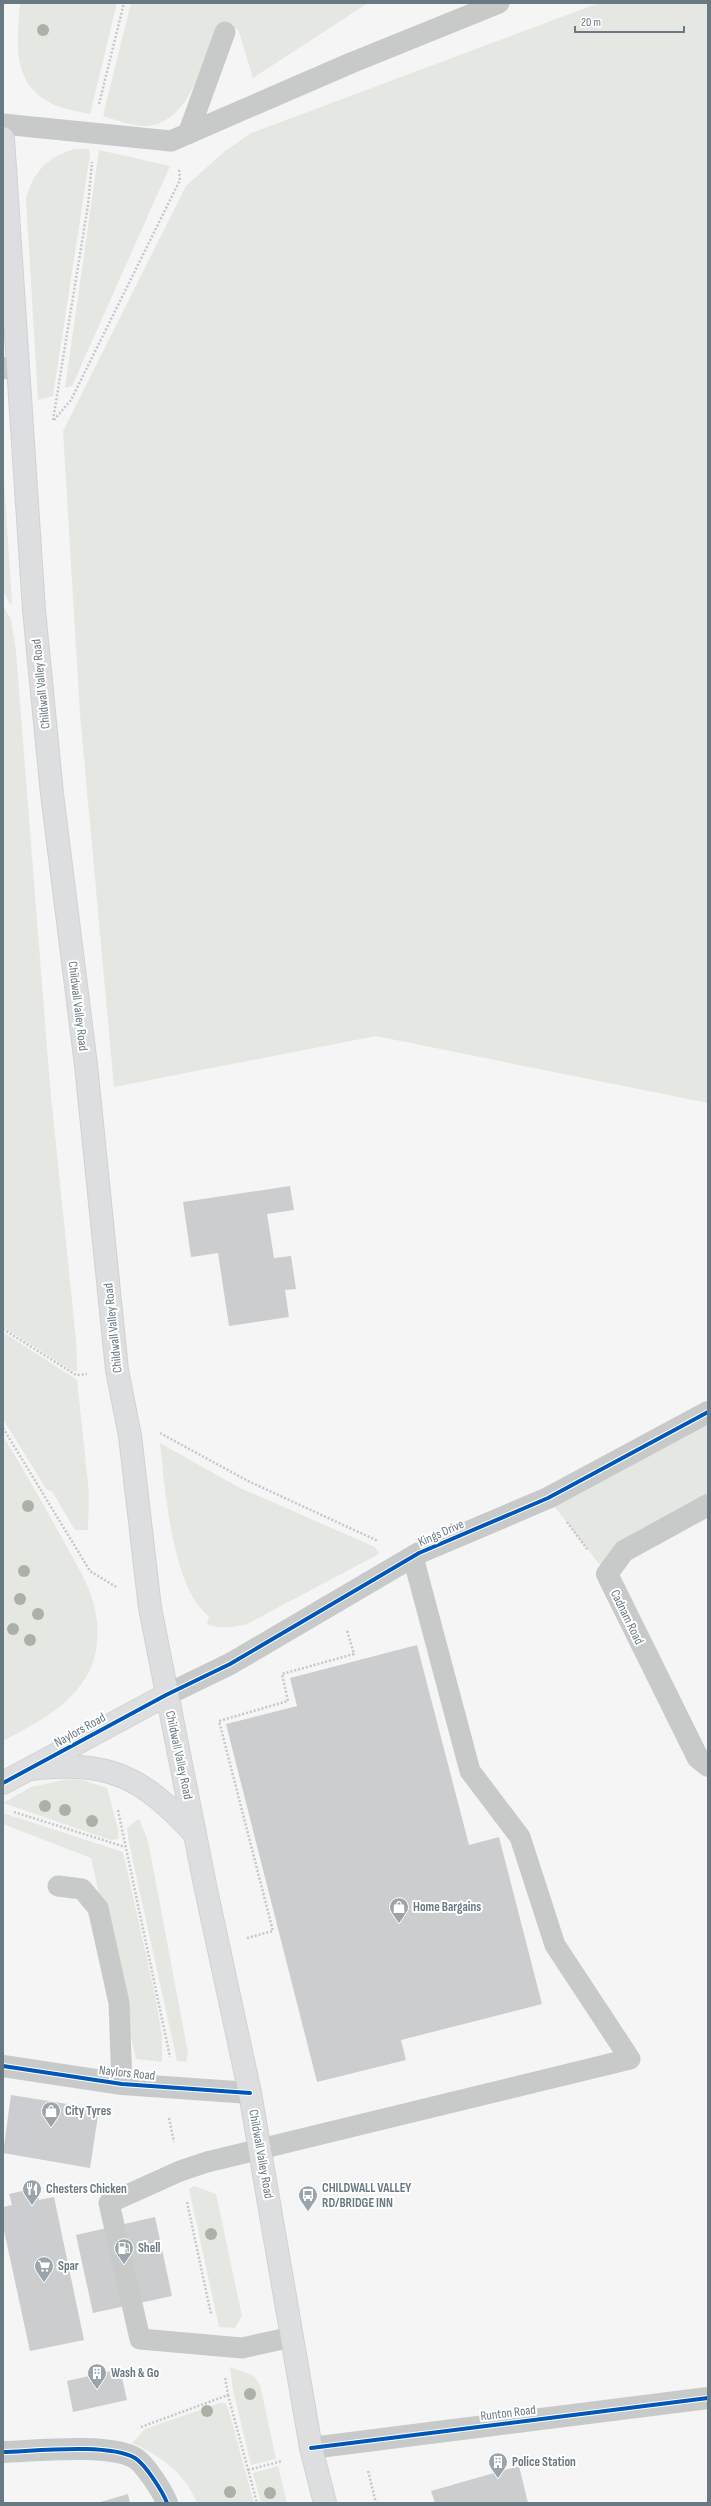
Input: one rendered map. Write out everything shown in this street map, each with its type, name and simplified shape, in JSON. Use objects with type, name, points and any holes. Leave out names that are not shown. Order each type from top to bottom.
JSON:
[{"type":"main road","name":"Childwall Valley Road","points":[[3,138],[10,368],[21,423],[34,610],[51,787],[86,1065],[117,1370],[130,1436],[150,1608],[166,1695],[261,2148],[312,2451],[325,2503]]},
{"type":"main road","name":"Naylors Road","points":[[3,1784],[166,1695]]},
{"type":"main road","points":[[30,1769],[83,1766],[112,1771],[139,1783],[162,1801],[195,1834]]},
{"type":"street","name":"Kings Drive","points":[[166,1695],[230,1664],[413,1557],[548,1498],[708,1412]]},
{"type":"street","name":"Cadnam Road","points":[[708,1505],[624,1551],[607,1574],[698,1758],[708,1766]]},
{"type":"street","name":"Naylors Road","points":[[3,2066],[122,2084],[250,2093]]},
{"type":"street","name":"Runton Road","points":[[312,2451],[708,2398]]},
{"type":"street","points":[[3,2452],[102,2450],[135,2459],[163,2492],[167,2503]]},
{"type":"lane","points":[[3,124],[95,132],[171,141],[499,3]]},
{"type":"lane","points":[[183,136],[225,32]]},
{"type":"lane","points":[[292,2337],[242,2348],[140,2339],[109,2203],[180,2171],[261,2148],[630,2059],[555,1945],[520,1838],[470,1771],[413,1557]]},
{"type":"lane","points":[[58,1886],[82,1889],[98,1908],[119,2003],[122,2084]]},
{"type":"path","points":[[54,420],[88,205],[98,109],[124,3]]},
{"type":"path","points":[[21,423],[54,420],[71,400],[180,180],[183,136]]},
{"type":"path","points":[[3,1329],[76,1375],[117,1370]]},
{"type":"path","points":[[3,1428],[90,1571],[150,1608]]},
{"type":"path","points":[[130,1436],[161,1433],[248,1481],[380,1542]]},
{"type":"path","points":[[548,1498],[607,1574]]},
{"type":"path","points":[[218,1946],[273,1931],[219,1721],[288,1702],[282,1674],[354,1654],[339,1601]]},
{"type":"path","points":[[112,1771],[126,1847],[170,2055],[167,2107],[228,2395],[257,2503]]},
{"type":"path","points":[[10,1811],[126,1847]]},
{"type":"path","points":[[102,2450],[136,2429],[228,2395]]},
{"type":"path","points":[[248,2470],[312,2451]]},
{"type":"shaded area","points":[[20,3],[117,3],[90,114],[69,110],[49,102],[37,93],[28,83],[22,71],[19,58],[18,31]]},
{"type":"shaded area","points":[[131,3],[368,3],[253,78],[238,29],[217,25],[201,71],[185,101],[175,113],[163,122],[142,126],[125,123],[103,116]]},
{"type":"shaded area","points":[[599,3],[708,3],[708,1103],[376,1036],[114,1087],[80,714],[63,431],[186,186],[225,151],[251,133]]},
{"type":"shaded area","points":[[75,149],[89,149],[90,155],[53,396],[38,400],[26,199],[37,173],[43,166],[57,156]]},
{"type":"shaded area","points":[[99,150],[170,166],[72,386],[65,388]]},
{"type":"shaded area","points":[[3,464],[12,604],[10,604],[3,591]]},
{"type":"shaded area","points":[[3,606],[11,619],[16,652],[50,1086],[76,1340],[77,1371],[73,1371],[3,1327]]},
{"type":"shaded area","points":[[3,1332],[77,1380],[89,1493],[88,1530],[75,1530],[52,1491],[47,1490],[3,1419]]},
{"type":"shaded area","points":[[708,1413],[708,1507],[607,1574],[548,1498]]},
{"type":"shaded area","points":[[3,1436],[84,1579],[91,1595],[97,1619],[97,1646],[89,1672],[68,1700],[48,1715],[3,1741]]},
{"type":"shaded area","points":[[160,1443],[240,1488],[375,1547],[379,1554],[245,1625],[221,1627],[207,1624],[209,1616],[196,1603],[186,1584],[172,1536]]},
{"type":"shaded area","points":[[68,1779],[83,1780],[107,1788],[118,1829],[118,1839],[111,1840],[3,1803],[31,1787]]},
{"type":"shaded area","points":[[3,1813],[123,1852],[155,1995],[162,2035],[162,2062],[136,2059],[91,1858],[3,1824]]},
{"type":"shaded area","points":[[139,1819],[148,1841],[188,2053],[186,2062],[177,2061],[129,1843],[127,1828]]},
{"type":"shaded area","points":[[194,2186],[216,2194],[242,2316],[235,2328],[219,2327],[189,2189]]},
{"type":"shaded area","points":[[230,2367],[254,2376],[260,2385],[276,2459],[251,2465],[233,2390]]},
{"type":"shaded area","points":[[220,2403],[225,2403],[228,2408],[254,2503],[197,2503],[192,2492],[179,2474],[153,2454],[132,2443],[145,2429]]},
{"type":"shaded area","points":[[278,2466],[287,2503],[261,2503],[253,2473]]},
{"type":"building","points":[[290,1186],[294,1210],[267,1214],[274,1258],[291,1256],[296,1289],[285,1290],[289,1317],[229,1326],[218,1253],[191,1257],[183,1202]]},
{"type":"building","name":"Home Bargains","points":[[417,1645],[469,1845],[499,1837],[542,2004],[401,2040],[406,2060],[317,2082],[226,1724],[297,1706],[290,1678]]},
{"type":"building","name":"City Tyres","points":[[11,2095],[99,2109],[90,2168],[3,2153]]},
{"type":"building","name":"Spar","points":[[36,2188],[39,2200],[54,2197],[84,2340],[30,2351],[3,2226],[3,2207],[12,2205],[9,2194]]},
{"type":"building","name":"Shell","points":[[155,2217],[172,2296],[93,2313],[76,2235]]},
{"type":"building","name":"Wash & Go","points":[[120,2369],[127,2400],[73,2412],[67,2381]]},
{"type":"building","name":"Police Station","points":[[519,2466],[528,2503],[435,2503],[431,2491]]},
{"type":"building","points":[[128,2494],[130,2503],[97,2503]]},
{"type":"cycle path","points":[[3,1783],[166,1695],[230,1664],[419,1553],[548,1498],[708,1412]]},
{"type":"cycle path","points":[[3,2066],[122,2084],[250,2093]]},
{"type":"cycle path","points":[[311,2448],[708,2398]]},
{"type":"cycle path","points":[[3,2452],[90,2449],[123,2453],[135,2458],[144,2466],[158,2486],[167,2503]]},
{"type":"place","name":"Home Bargains","points":[[399,1924]]},
{"type":"place","name":"City Tyres","points":[[51,2128]]},
{"type":"place","name":"Chesters Chicken","points":[[32,2206]]},
{"type":"place","name":"CHILDWALL VALLEY RD/BRIDGE INN","points":[[308,2212]]},
{"type":"place","name":"Shell","points":[[124,2265]]},
{"type":"place","name":"Spar","points":[[44,2283]]},
{"type":"place","name":"Wash & Go","points":[[97,2390]]},
{"type":"place","name":"Police Station","points":[[498,2479]]}]
